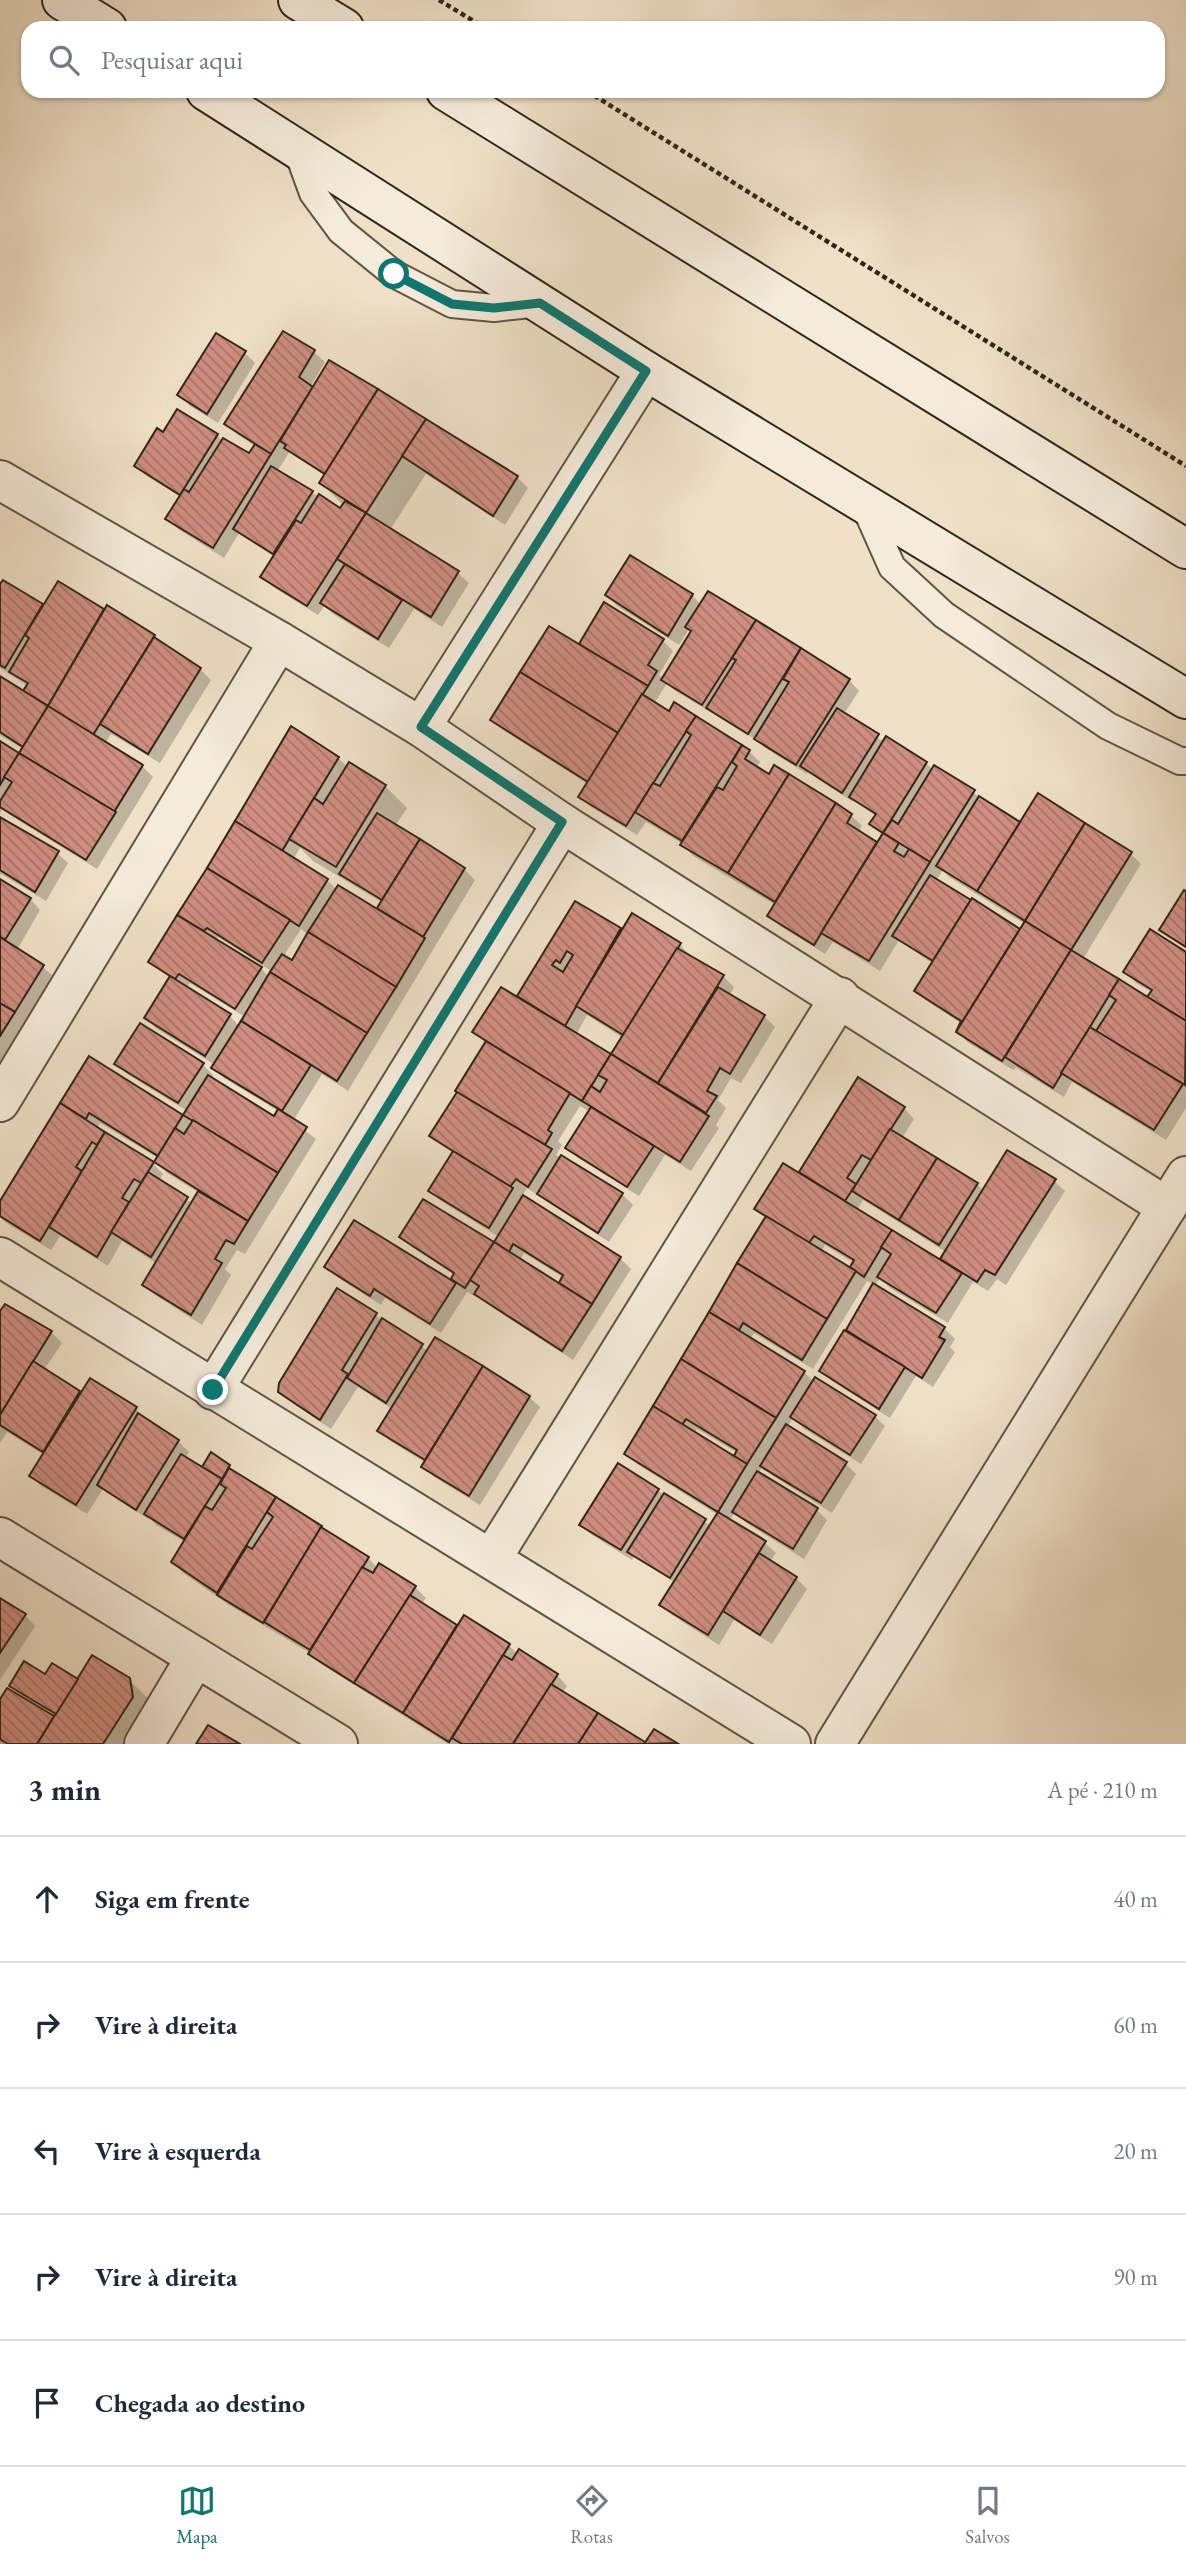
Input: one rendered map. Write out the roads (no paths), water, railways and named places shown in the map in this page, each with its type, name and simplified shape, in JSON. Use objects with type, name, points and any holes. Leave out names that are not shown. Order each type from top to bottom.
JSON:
[{"type":"street","points":[[62,0],[96,21]]},
{"type":"street","points":[[298,0],[332,21]]},
{"type":"street","points":[[217,98],[646,371],[1186,699]]},
{"type":"street","points":[[457,98],[1186,549]]},
{"type":"street","points":[[421,727],[646,371]]},
{"type":"street","points":[[0,480],[279,641],[421,727],[562,822],[839,997],[1177,1192],[835,1744]]},
{"type":"street","points":[[0,1102],[279,641]]},
{"type":"street","points":[[213,1390],[562,822]]},
{"type":"street","points":[[492,1558],[839,997]]},
{"type":"street","points":[[0,1257],[790,1744]]},
{"type":"street","points":[[0,1537],[338,1744]]},
{"type":"street","points":[[144,1744],[196,1657]]},
{"type":"lane","points":[[297,149],[313,193],[341,230],[394,274],[452,304],[494,308],[540,303]]},
{"type":"lane","points":[[864,504],[892,566],[944,615],[1108,726],[1180,761],[1186,761]]}]
